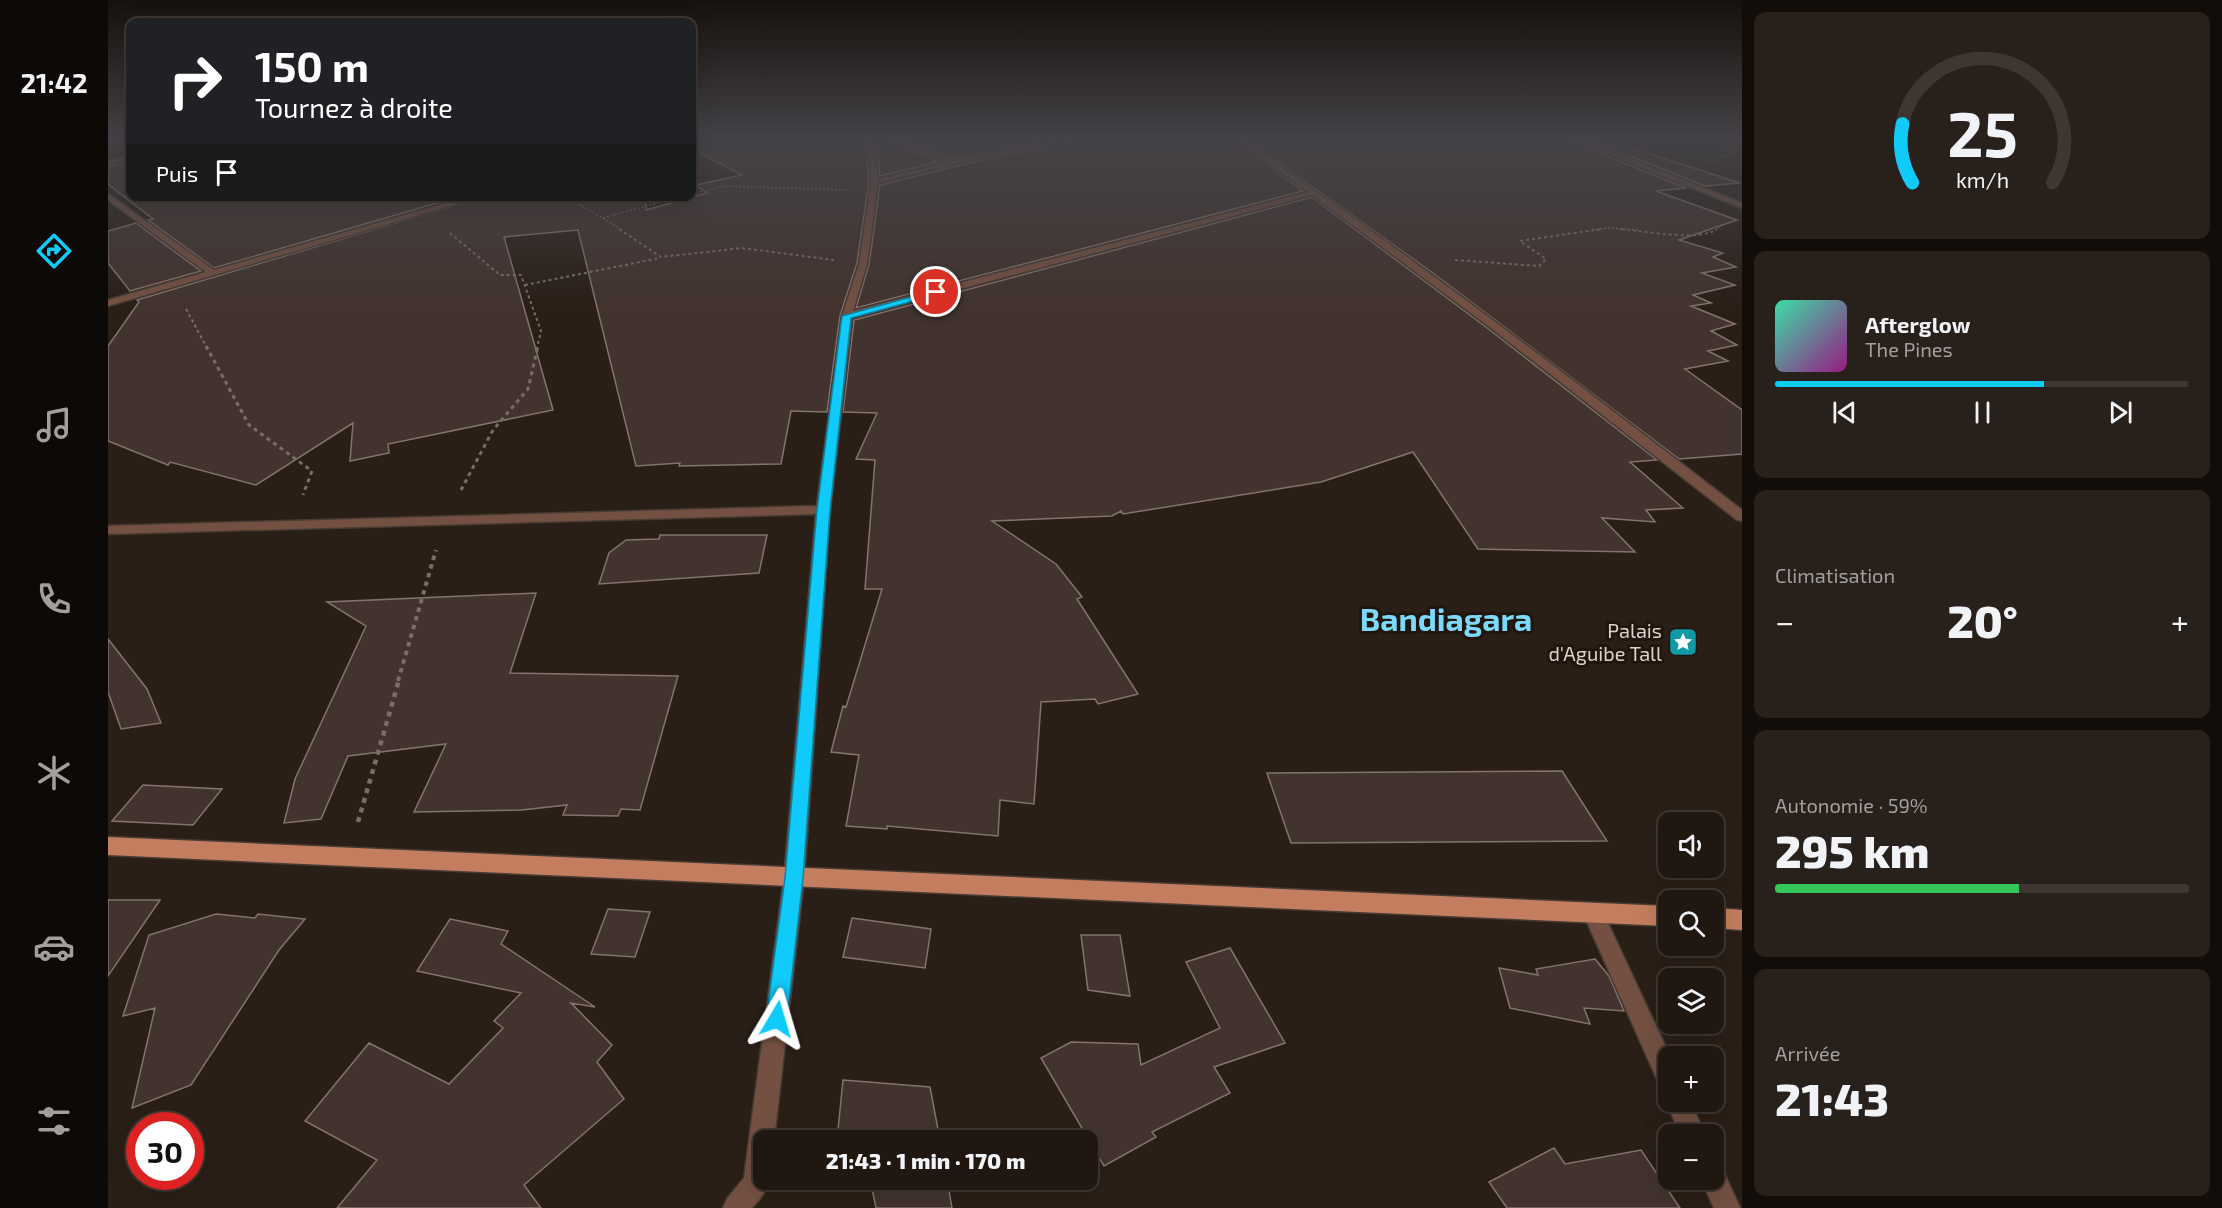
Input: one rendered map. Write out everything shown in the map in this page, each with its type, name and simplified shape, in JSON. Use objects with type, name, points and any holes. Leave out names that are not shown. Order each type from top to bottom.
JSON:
[{"type":"main road","points":[[108,846],[1658,916]]},
{"type":"main road","points":[[1724,919],[1742,920]]},
{"type":"street","points":[[736,1208],[756,1183],[794,878],[824,510],[847,316],[863,264],[874,193]]},
{"type":"street","points":[[847,316],[1310,193]]},
{"type":"street","points":[[1317,193],[1509,336],[1742,517]]},
{"type":"street","points":[[1711,193],[1742,206]]},
{"type":"street","points":[[108,196],[213,273]]},
{"type":"street","points":[[108,303],[464,201]]},
{"type":"street","points":[[108,530],[824,510]]},
{"type":"street","points":[[1593,913],[1658,1056]]},
{"type":"street","points":[[1719,1190],[1727,1208]]},
{"type":"path","points":[[574,201],[661,257]]},
{"type":"path","points":[[603,218],[665,201]]},
{"type":"path","points":[[1398,254],[1539,266],[1546,259],[1520,241],[1609,228],[1692,235],[1711,234],[1730,220]]},
{"type":"path","points":[[525,285],[661,257],[742,248],[863,264]]},
{"type":"path","points":[[172,285],[249,425],[312,471],[292,525]]},
{"type":"building","points":[[706,193],[867,193],[857,263],[840,316],[827,412],[791,411],[781,464],[679,466],[680,463],[636,466],[578,230],[504,237],[553,410],[388,444],[389,453],[350,461],[353,423],[256,485],[170,462],[168,465],[108,441],[108,346],[139,302],[137,300],[469,201],[645,201],[646,210],[678,201],[696,201],[696,196]]},
{"type":"building","points":[[879,193],[1294,193],[856,308],[869,264]]},
{"type":"building","points":[[1321,193],[1663,193],[1737,220],[1679,240],[1723,253],[1713,257],[1736,267],[1702,273],[1735,285],[1693,295],[1711,303],[1691,306],[1735,324],[1711,331],[1737,345],[1708,351],[1728,361],[1685,369],[1742,410],[1742,454],[1679,459],[1430,271]]},
{"type":"building","points":[[1312,197],[1486,327],[1657,460],[1630,462],[1683,508],[1646,510],[1655,522],[1602,518],[1635,552],[1478,549],[1413,452],[1321,482],[1123,514],[1121,511],[1112,516],[992,521],[1056,564],[1082,597],[1077,599],[1138,694],[1098,704],[1095,699],[1041,702],[1034,804],[1000,800],[998,836],[887,826],[887,829],[846,826],[859,755],[831,752],[843,706],[846,707],[882,589],[865,589],[875,460],[856,459],[877,413],[843,412],[854,320]]},
{"type":"building","points":[[130,201],[444,201],[214,268],[148,220],[153,219]]},
{"type":"building","points":[[136,223],[201,271],[130,291],[108,263],[108,231]]},
{"type":"building","points":[[660,535],[767,535],[759,573],[599,584],[609,553],[626,540],[659,539]]},
{"type":"building","points":[[536,593],[510,673],[678,676],[640,810],[621,809],[618,816],[563,815],[567,805],[522,810],[414,812],[446,744],[348,756],[321,819],[284,823],[295,779],[366,626],[327,602]]},
{"type":"building","points":[[108,639],[147,689],[161,723],[121,729],[108,692]]},
{"type":"building","points":[[1562,771],[1607,841],[1291,843],[1267,773]]},
{"type":"building","points":[[143,785],[222,789],[193,825],[112,821]]},
{"type":"building","points":[[108,900],[160,900],[108,976]]},
{"type":"building","points":[[608,909],[650,912],[635,957],[591,954]]},
{"type":"building","points":[[216,914],[255,918],[258,914],[305,919],[279,950],[191,1085],[132,1108],[155,1008],[123,1016],[149,935]]},
{"type":"building","points":[[852,918],[931,929],[925,968],[843,957]]},
{"type":"building","points":[[450,919],[508,931],[501,944],[595,1007],[571,1003],[612,1045],[597,1062],[624,1099],[524,1185],[541,1208],[337,1208],[377,1160],[305,1121],[369,1043],[449,1084],[503,1028],[494,1021],[521,993],[417,971]]},
{"type":"building","points":[[1081,935],[1120,935],[1130,996],[1088,990]]},
{"type":"building","points":[[1230,948],[1285,1043],[1214,1067],[1230,1093],[1152,1132],[1156,1137],[1104,1166],[1098,1156],[1098,1130],[1083,1130],[1041,1058],[1071,1042],[1138,1044],[1141,1065],[1220,1028],[1186,962]]},
{"type":"building","points":[[1595,959],[1609,976],[1624,1011],[1584,1008],[1590,1024],[1510,1008],[1499,968],[1538,975],[1536,969]]},
{"type":"building","points":[[843,1080],[930,1087],[938,1130],[838,1130]]},
{"type":"building","points":[[1554,1148],[1565,1164],[1641,1150],[1658,1175],[1658,1190],[1668,1190],[1680,1208],[1507,1208],[1489,1182]]},
{"type":"building","points":[[872,1190],[949,1190],[952,1208],[876,1208]]},
{"type":"place","name":"Palais d'Aguibe Tall","points":[[1683,642]]},
{"type":"district","name":"Bandiagara","points":[[1446,618]]},
{"type":"route","points":[[777,1019],[794,878],[824,510],[847,316],[936,292]]}]
